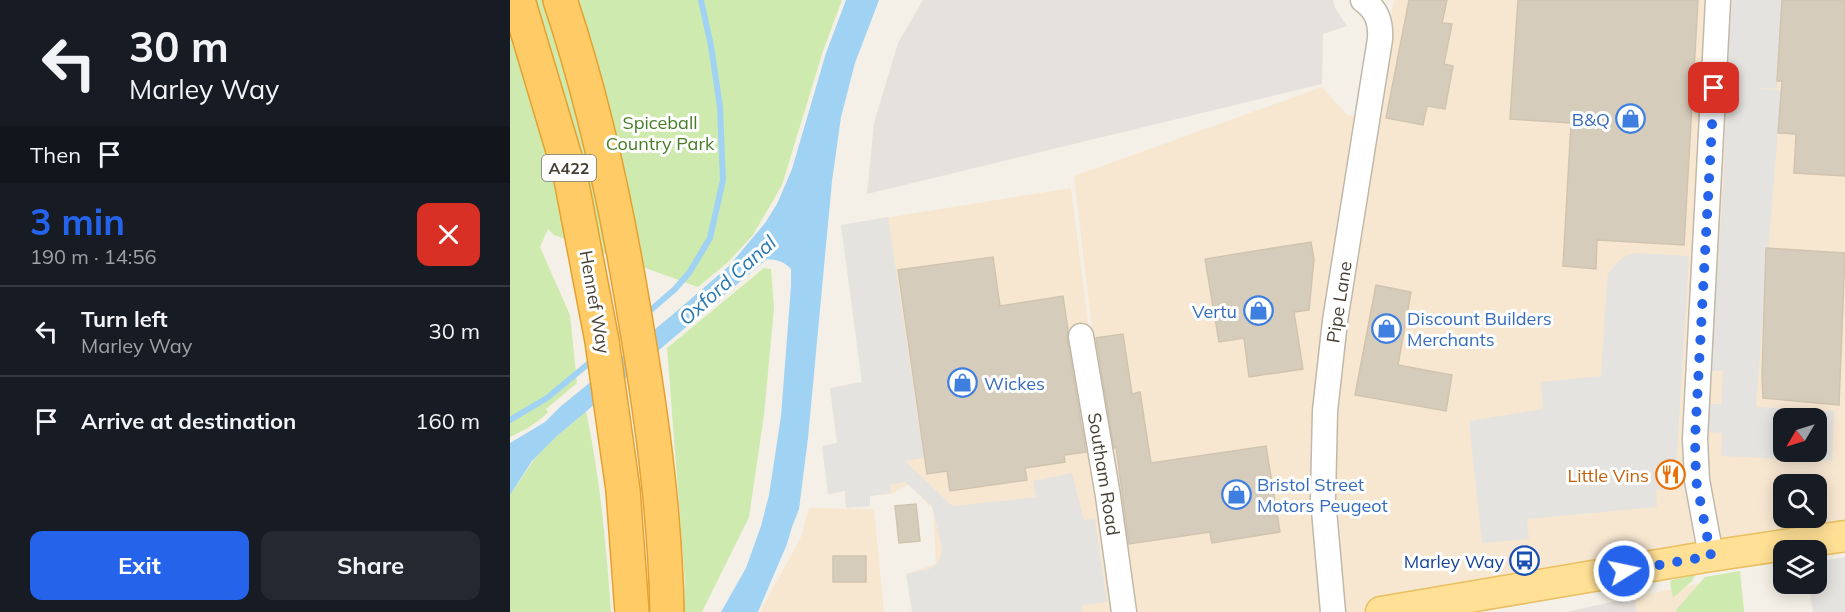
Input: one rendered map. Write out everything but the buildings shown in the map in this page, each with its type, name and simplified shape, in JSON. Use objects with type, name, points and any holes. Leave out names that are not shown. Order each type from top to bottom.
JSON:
[{"type":"highway","name":"Hennef Way","points":[[518,0],[570,174],[602,341],[623,490],[632,612]]},
{"type":"highway","name":"Hennef Way","points":[[560,0],[573,37],[618,216],[647,388],[661,498],[667,612]]},
{"type":"main road","points":[[1381,612],[1711,556],[1845,536]]},
{"type":"street","name":"Pipe Lane","points":[[1333,612],[1323,499],[1325,411],[1335,321],[1380,39],[1376,14],[1363,0]]},
{"type":"street","points":[[1711,556],[1696,480],[1695,439],[1719,0]]},
{"type":"street","name":"Southam Road","points":[[1081,336],[1108,496],[1124,612]]},
{"type":"shaded area","points":[[923,0],[1333,0],[1335,8],[1347,26],[1323,34],[1322,84],[867,194],[874,123],[898,43]]},
{"type":"shaded area","points":[[1394,0],[1845,0],[1845,535],[1815,540],[1773,540],[1773,547],[1388,612],[1125,612],[1074,176],[1322,87],[1347,115],[1372,116]]},
{"type":"shaded area","points":[[1732,0],[1782,0],[1777,89],[1752,87],[1781,91],[1756,407],[1776,408],[1773,408],[1773,458],[1721,456],[1722,433],[1708,432],[1709,404],[1721,404],[1723,371],[1711,371]]},
{"type":"shaded area","points":[[1071,188],[1125,612],[912,612],[906,574],[936,564],[933,509],[908,484],[892,494],[870,496],[870,506],[846,508],[845,491],[828,494],[822,446],[837,443],[830,388],[862,382],[841,225]]},
{"type":"shaded area","points":[[888,217],[924,458],[905,461],[951,505],[957,506],[1036,497],[1033,481],[1072,473],[1084,520],[1095,518],[1107,602],[1083,605],[1081,612],[912,612],[906,574],[929,569],[937,564],[941,556],[942,548],[932,506],[905,482],[890,485],[891,493],[870,496],[870,506],[846,508],[845,491],[828,494],[822,446],[837,443],[830,388],[862,382],[841,225]]},
{"type":"shaded area","points":[[1629,254],[1689,256],[1675,489],[1656,490],[1657,507],[1527,519],[1529,539],[1482,543],[1469,421],[1543,409],[1541,382],[1601,376],[1608,274],[1618,261]]},
{"type":"shaded area","points":[[1827,411],[1834,411],[1832,461],[1827,461]]},
{"type":"shaded area","points":[[809,508],[874,509],[884,612],[760,612],[801,537]]},
{"type":"shaded area","points":[[1845,557],[1845,612],[1813,612],[1810,594],[1827,594],[1827,560]]},
{"type":"shaded area","points":[[1736,576],[1744,612],[1637,612],[1634,597]]},
{"type":"shaded area","points":[[1634,597],[1637,612],[1566,612]]},
{"type":"green space","name":"Spiceball Country Park","points":[[510,0],[842,0],[823,51],[782,185],[753,235],[727,263],[698,287],[554,235],[548,229],[540,247],[570,315],[577,383],[546,409],[548,412],[539,420],[510,437]]},
{"type":"green space","points":[[764,268],[771,269],[774,308],[764,415],[749,517],[702,612],[684,612],[685,581],[667,348]]},
{"type":"green space","points":[[586,411],[602,511],[611,612],[510,612],[510,495],[540,451]]},
{"type":"green space","points":[[1740,571],[1744,612],[1677,612],[1676,610],[1705,577]]},
{"type":"green space","points":[[1695,575],[1692,581],[1673,598],[1670,583],[1672,580]]},
{"type":"water","name":"Oxford Canal","points":[[846,0],[879,0],[855,63],[841,117],[832,181],[808,438],[799,509],[758,612],[721,612],[746,568],[769,495],[781,416],[791,286],[791,269],[788,266],[780,261],[767,259],[557,436],[532,461],[510,495],[510,443],[545,422],[729,266],[765,223],[777,204],[792,169],[826,53]]},
{"type":"waterway","points":[[645,315],[675,289],[689,273],[710,238],[723,180],[720,107],[711,46],[701,0]]},
{"type":"waterway","points":[[510,420],[547,398],[594,359]]},
{"type":"place","name":"B&Q","points":[[1631,119]]},
{"type":"place","name":"Vertu","points":[[1258,311]]},
{"type":"place","name":"Discount Builders Merchants","points":[[1386,328]]},
{"type":"place","name":"Wickes","points":[[963,383]]},
{"type":"place","name":"Little Vins","points":[[1670,475]]},
{"type":"place","name":"Bristol Street Motors Peugeot","points":[[1236,494]]},
{"type":"place","name":"Marley Way","points":[[1525,561]]},
{"type":"route","points":[[1624,571],[1711,556],[1696,480],[1695,439],[1714,88]]}]
